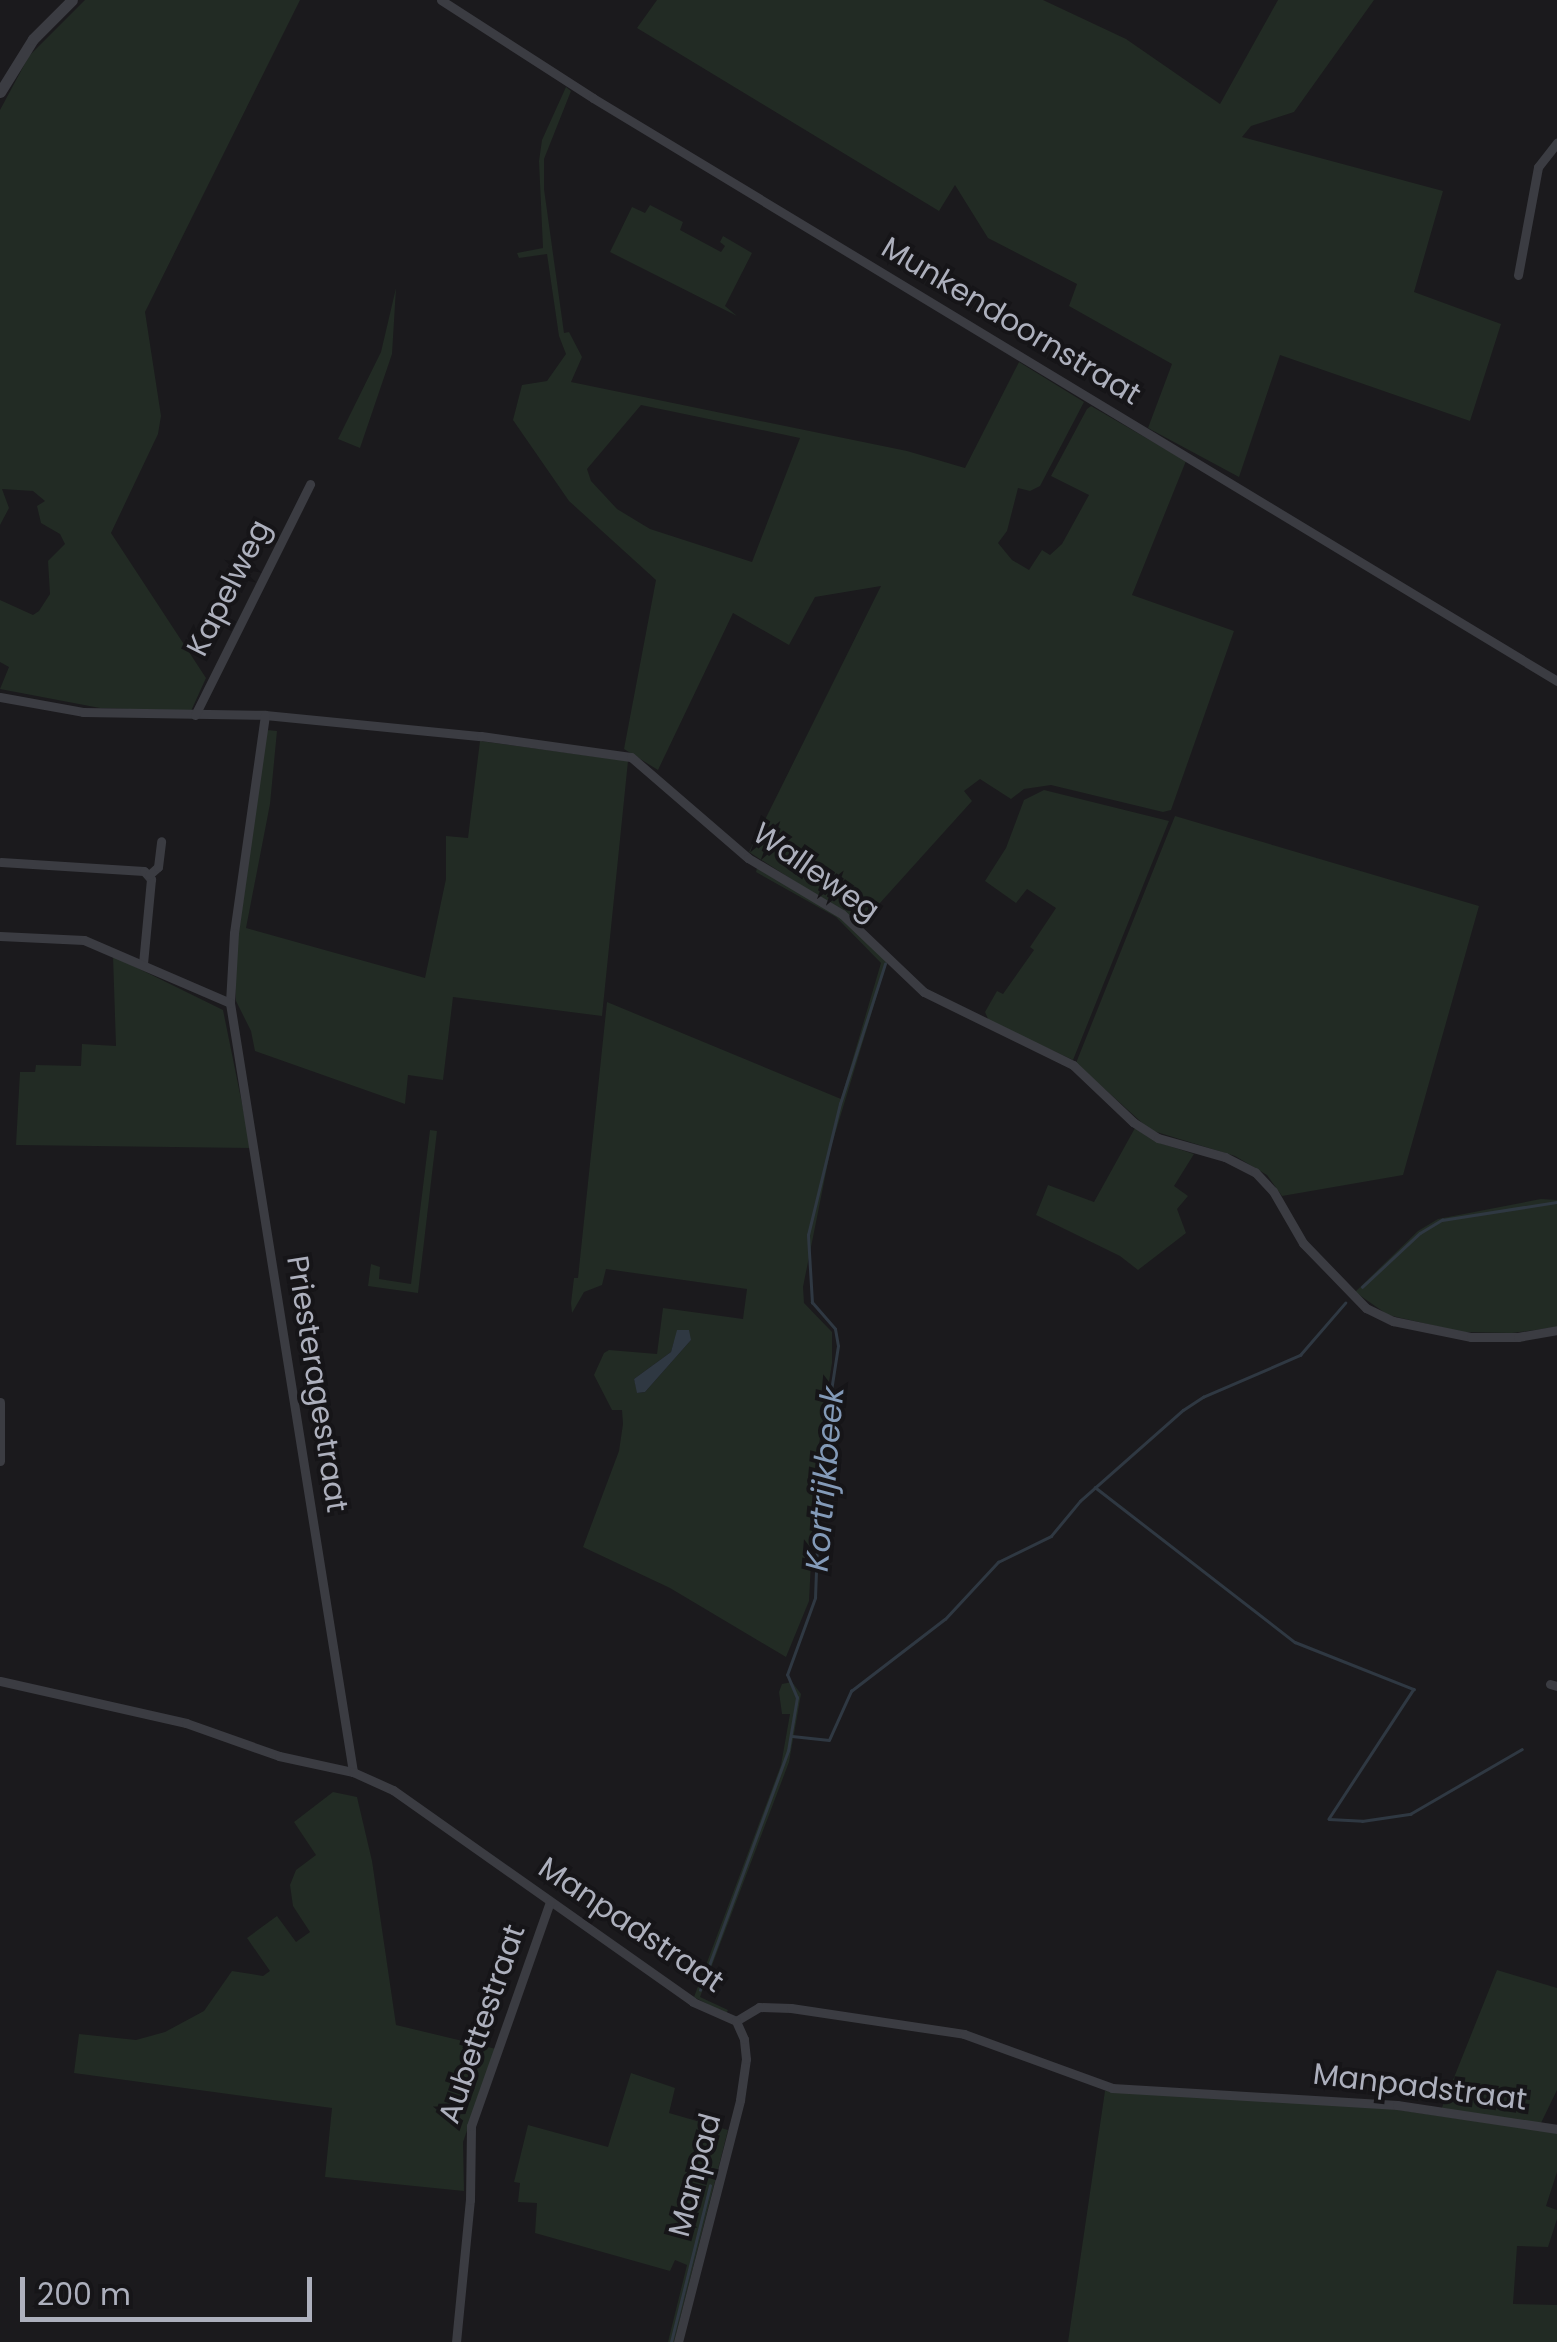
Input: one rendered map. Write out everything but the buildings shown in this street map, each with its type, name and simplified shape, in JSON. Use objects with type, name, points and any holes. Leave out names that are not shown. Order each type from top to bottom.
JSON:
[{"type":"street","points":[[0,92],[34,39],[72,0]]},
{"type":"street","name":"Munkendoornstraat","points":[[442,0],[610,108],[1557,681]]},
{"type":"street","points":[[1518,275],[1538,168],[1557,143]]},
{"type":"street","name":"Kapelweg","points":[[195,715],[310,484]]},
{"type":"street","name":"Walleweg","points":[[0,697],[83,712],[264,715],[480,736],[631,756],[748,858],[842,914],[924,992],[1074,1065],[1132,1122],[1158,1138],[1225,1157],[1255,1172],[1274,1192],[1303,1243],[1366,1308],[1393,1321],[1470,1336],[1518,1336],[1557,1330]]},
{"type":"street","name":"Priesteragestraat","points":[[264,715],[234,932],[230,1003],[353,1772]]},
{"type":"street","points":[[143,964],[148,875],[158,866],[161,841]]},
{"type":"street","points":[[1,862],[120,867],[148,875]]},
{"type":"street","points":[[0,936],[84,940],[230,1003]]},
{"type":"street","points":[[0,1402],[0,1461]]},
{"type":"street","name":"Manpadstraat","points":[[0,1681],[186,1722],[279,1756],[353,1772],[424,1808],[693,2002],[736,2021],[758,2007],[791,2008],[964,2034],[1112,2088],[1398,2105],[1557,2129]]},
{"type":"street","name":"Aubettestraat","points":[[456,2342],[470,2200],[470,2126],[550,1902]]},
{"type":"street","name":"Manpad","points":[[678,2342],[740,2100],[746,2060],[744,2039],[736,2021]]},
{"type":"shaded area","points":[[85,0],[300,0],[145,312],[161,416],[158,434],[111,533],[206,678],[191,711],[100,708],[0,689],[9,667],[0,662],[0,600],[33,615],[39,611],[50,594],[48,561],[65,544],[60,534],[41,523],[37,506],[45,501],[33,491],[2,489],[9,508],[0,525],[0,110],[29,56]]},
{"type":"shaded area","points":[[657,0],[1043,0],[1126,39],[1220,104],[1278,0],[1374,0],[1294,112],[1251,126],[1242,137],[1443,191],[1414,292],[1501,324],[1470,421],[1280,355],[1239,477],[1148,428],[1172,364],[1069,306],[1077,284],[988,238],[955,185],[939,211],[637,28]]},
{"type":"shaded area","points":[[566,87],[571,91],[544,159],[544,189],[564,333],[569,332],[582,357],[571,382],[907,451],[965,468],[1019,362],[1084,402],[1040,486],[1030,491],[1018,488],[1007,531],[998,543],[1012,560],[1029,570],[1042,550],[1050,555],[1062,544],[1089,495],[1051,476],[1091,406],[1186,461],[1132,595],[1234,631],[1171,810],[1163,812],[1051,785],[1024,789],[1011,799],[980,779],[964,791],[972,801],[861,924],[749,852],[881,586],[815,597],[789,645],[733,613],[658,770],[624,749],[656,580],[569,501],[513,420],[522,385],[547,381],[566,354],[559,336],[547,254],[519,258],[517,253],[543,248],[539,161],[542,140]],"holes":[[[641,405],[800,438],[752,562],[650,529],[617,509],[591,481],[587,469]]]},
{"type":"shaded area","points":[[650,205],[683,222],[680,230],[721,252],[725,246],[720,242],[723,236],[752,253],[725,306],[737,316],[610,252],[632,207],[645,213]]},
{"type":"shaded area","points":[[396,288],[392,354],[360,448],[338,439],[381,352]]},
{"type":"shaded area","points":[[267,730],[277,731],[270,804],[246,928],[425,978],[446,879],[446,836],[468,838],[480,741],[628,761],[602,1016],[453,997],[443,1080],[408,1075],[405,1104],[255,1051],[251,1031],[236,1001],[234,965]]},
{"type":"shaded area","points":[[1044,790],[1169,821],[1073,1060],[989,1021],[985,1012],[997,991],[1003,994],[1034,950],[1030,947],[1056,908],[1027,889],[1016,903],[985,881],[1006,848],[1024,800]]},
{"type":"shaded area","points":[[1175,816],[1479,906],[1403,1175],[1282,1196],[1267,1175],[1235,1156],[1150,1130],[1076,1063]]},
{"type":"shaded area","points":[[757,868],[838,915],[887,962],[831,1147],[803,1287],[804,1303],[832,1332],[832,1363],[816,1463],[809,1601],[786,1657],[670,1588],[583,1547],[619,1451],[623,1424],[622,1410],[612,1410],[594,1375],[604,1353],[609,1350],[657,1354],[663,1308],[743,1319],[747,1289],[606,1269],[602,1285],[584,1292],[572,1313],[571,1303],[574,1278],[578,1278],[607,1002],[841,1099],[881,963],[836,917],[756,872]],"holes":[[[691,1340],[645,1392],[638,1393],[634,1379],[671,1352],[674,1342]]]},
{"type":"shaded area","points":[[113,956],[223,1010],[251,1148],[16,1145],[20,1072],[35,1072],[36,1065],[81,1066],[82,1044],[116,1046]]},
{"type":"shaded area","points":[[1135,1128],[1154,1141],[1194,1154],[1174,1186],[1188,1196],[1177,1209],[1186,1233],[1138,1270],[1120,1256],[1036,1215],[1048,1185],[1094,1202]]},
{"type":"shaded area","points":[[430,1130],[437,1131],[418,1293],[368,1286],[371,1264],[380,1267],[379,1279],[411,1284]]},
{"type":"shaded area","points":[[1541,1199],[1557,1200],[1557,1327],[1512,1333],[1462,1332],[1388,1315],[1355,1292],[1418,1231],[1438,1219]]},
{"type":"shaded area","points":[[677,1330],[689,1330],[691,1340],[645,1392],[637,1393],[634,1379],[671,1352]]},
{"type":"shaded area","points":[[792,1682],[801,1694],[789,1762],[700,1997],[728,2010],[726,2014],[694,1997],[781,1765],[790,1714],[782,1714],[779,1692],[782,1684]]},
{"type":"shaded area","points":[[333,1792],[357,1797],[372,1861],[396,2025],[496,2049],[463,2142],[464,2191],[325,2177],[332,2108],[74,2073],[79,2034],[136,2040],[165,2032],[204,2011],[232,1971],[263,1976],[270,1971],[247,1938],[277,1916],[296,1942],[310,1932],[293,1906],[290,1885],[296,1870],[316,1855],[294,1822]]},
{"type":"shaded area","points":[[1497,1970],[1557,1988],[1557,2090],[1541,2123],[1441,2110]]},
{"type":"shaded area","points":[[631,2073],[675,2088],[669,2113],[728,2130],[674,2342],[668,2342],[687,2265],[675,2260],[670,2271],[535,2233],[537,2203],[518,2202],[520,2183],[514,2182],[528,2125],[608,2147]]},
{"type":"shaded area","points":[[1105,2091],[1385,2108],[1557,2133],[1557,2172],[1546,2206],[1557,2210],[1557,2219],[1548,2247],[1517,2246],[1513,2304],[1557,2305],[1557,2342],[1068,2342]]},
{"type":"waterway","name":"Kortrijkbeek","points":[[700,1990],[788,1751],[797,1698],[787,1675],[815,1598],[820,1462],[838,1346],[835,1329],[812,1303],[808,1235],[840,1104],[885,964]]},
{"type":"waterway","points":[[1362,1287],[1420,1233],[1442,1220],[1557,1202]]},
{"type":"waterway","points":[[792,1736],[829,1740],[851,1691],[945,1619],[998,1562],[1051,1536],[1080,1501],[1183,1410],[1203,1397],[1300,1355],[1345,1303]]},
{"type":"waterway","points":[[1095,1487],[1295,1642],[1414,1689],[1329,1819],[1362,1821],[1410,1814],[1522,1749]]},
{"type":"waterway","name":"Kortrijkbeek","points":[[671,2342],[710,2186]]}]
